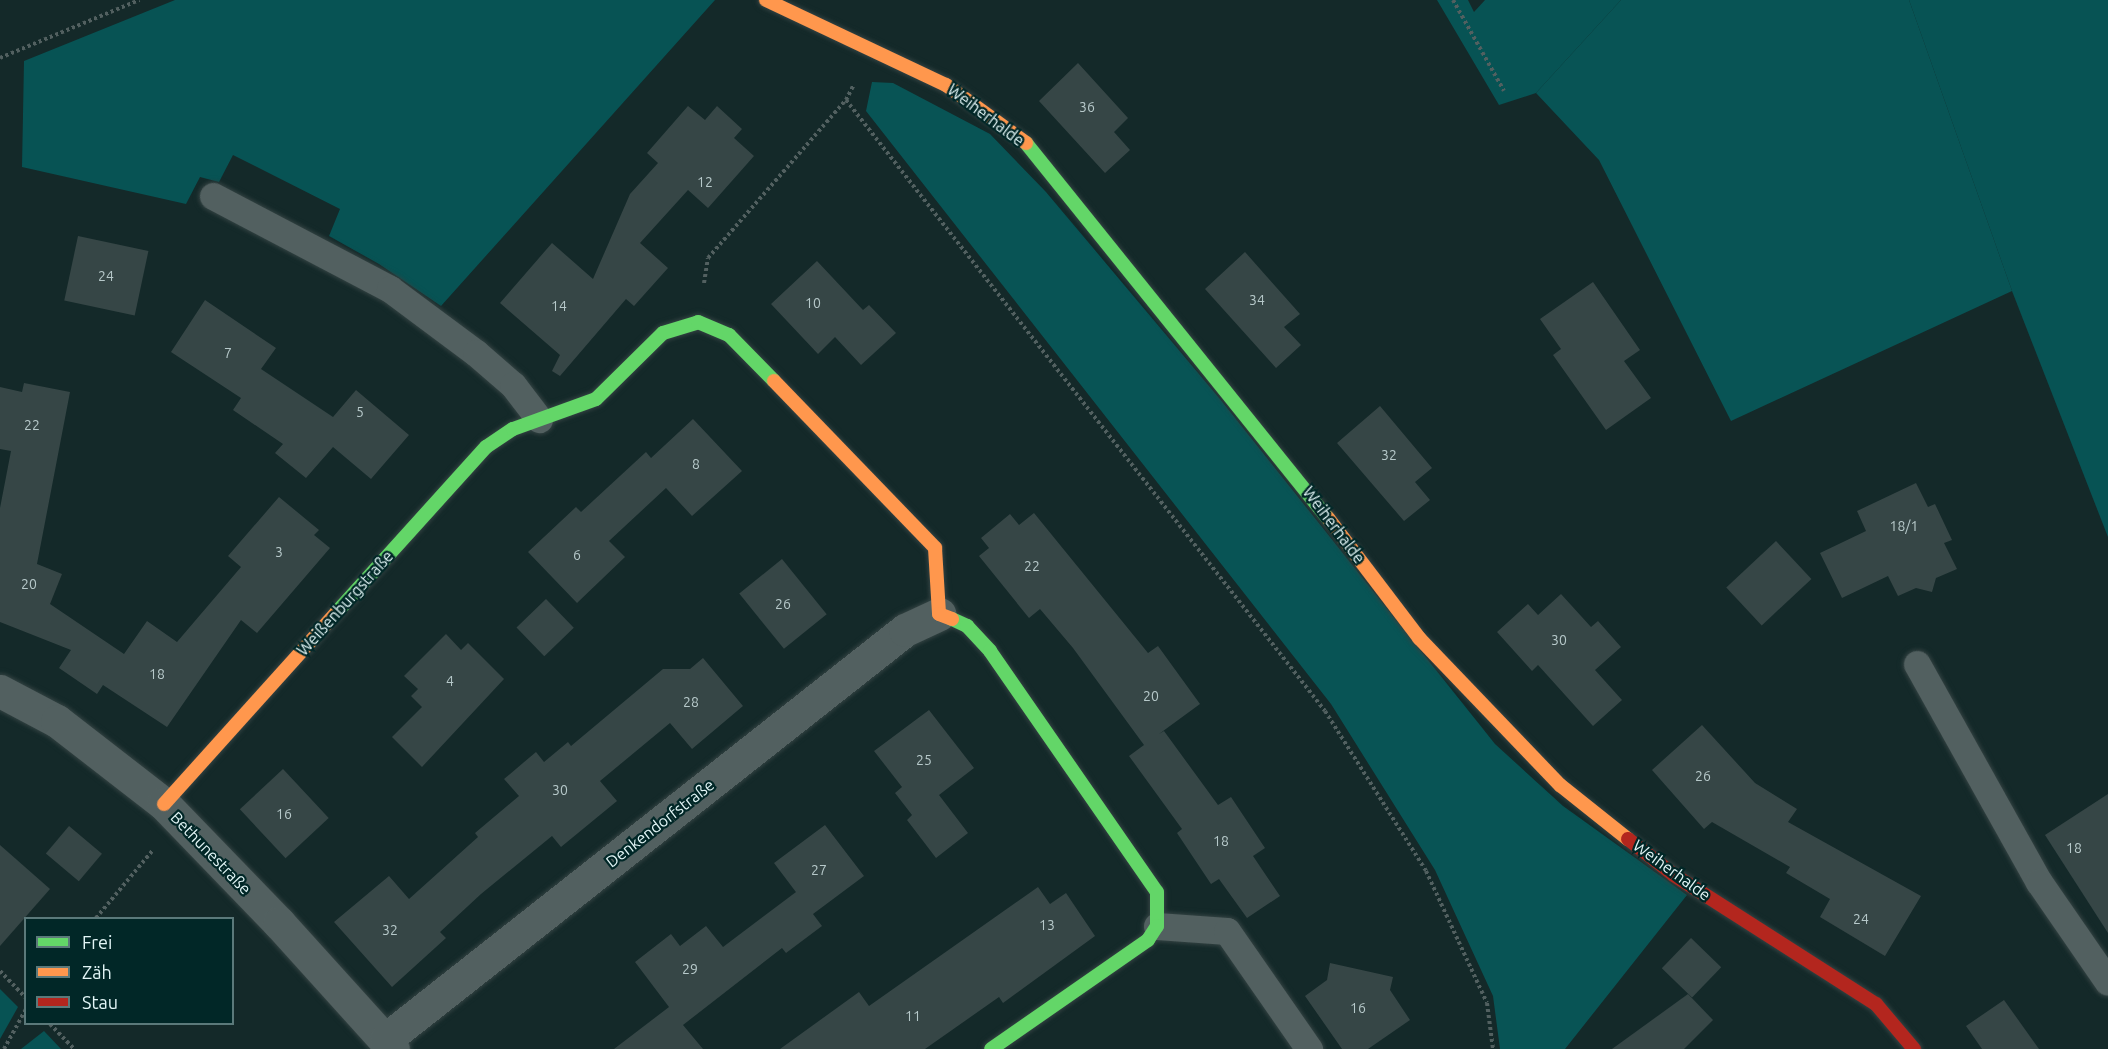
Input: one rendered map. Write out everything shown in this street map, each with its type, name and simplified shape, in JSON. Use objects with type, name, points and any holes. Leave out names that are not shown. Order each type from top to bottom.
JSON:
[{"type":"street","name":"Weiherhalde","points":[[766,0],[872,48],[946,85],[1024,141],[1268,438],[1419,638],[1560,785],[1674,874],[1876,1004],[1914,1049]]},
{"type":"street","name":"Weißenburgstraße","points":[[172,812],[486,447],[513,429],[596,399],[663,333],[698,322]]},
{"type":"street","points":[[698,322],[729,335],[935,548],[939,614],[967,626],[990,651],[1156,892],[1157,926],[1132,955],[991,1049]]},
{"type":"street","name":"Denkendorfstraße","points":[[389,1044],[905,630],[939,614]]},
{"type":"street","name":"Bethunestraße","points":[[0,690],[57,722],[172,812],[389,1044]]},
{"type":"lane","points":[[213,196],[390,289],[476,353],[513,385],[539,419]]},
{"type":"lane","points":[[1917,664],[2039,882],[2108,982]]},
{"type":"lane","points":[[1157,926],[1227,931],[1309,1049]]},
{"type":"path","points":[[0,58],[139,0]]},
{"type":"path","points":[[1452,0],[1504,91]]},
{"type":"path","points":[[698,322],[708,258],[846,100],[872,48]]},
{"type":"path","points":[[846,100],[1325,711],[1426,871],[1487,1003],[1493,1049]]},
{"type":"path","points":[[97,917],[172,812]]},
{"type":"path","points":[[0,971],[24,996]]},
{"type":"path","points":[[4,1049],[24,1012]]},
{"type":"path","points":[[52,1025],[74,1049]]},
{"type":"shaded area","points":[[175,0],[715,0],[441,306],[379,264],[329,236],[340,209],[233,155],[219,182],[200,177],[186,204],[22,167],[24,61]]},
{"type":"shaded area","points":[[1437,0],[1468,0],[1474,12],[1485,0],[1621,0],[1536,93],[1499,105]]},
{"type":"shaded area","points":[[1621,0],[1909,0],[2012,291],[1731,421],[1599,160],[1536,93]]},
{"type":"shaded area","points":[[1909,0],[2108,0],[2108,537],[2012,291]]},
{"type":"shaded area","points":[[872,82],[893,83],[990,134],[1046,192],[1220,399],[1495,744],[1563,806],[1687,895],[1565,1049],[1500,1049],[1493,996],[1435,870],[1331,704],[866,111]]},
{"type":"shaded area","points":[[0,989],[18,1007],[0,1039]]},
{"type":"shaded area","points":[[44,1031],[61,1049],[21,1049]]},
{"type":"building","points":[[1078,63],[1128,118],[1114,132],[1130,150],[1105,173],[1039,101]]},
{"type":"building","points":[[688,106],[705,120],[717,106],[742,129],[734,138],[754,156],[708,208],[688,190],[640,243],[668,268],[634,306],[626,299],[560,376],[552,371],[560,355],[500,303],[552,243],[593,279],[630,194],[658,163],[647,153]]},
{"type":"building","points":[[78,236],[148,251],[135,316],[64,301]]},
{"type":"building","points":[[1245,252],[1300,314],[1284,327],[1301,345],[1276,368],[1205,289]]},
{"type":"building","points":[[817,261],[863,310],[869,305],[896,333],[861,365],[835,337],[818,354],[771,304]]},
{"type":"building","points":[[1593,282],[1640,350],[1624,361],[1651,398],[1606,430],[1553,355],[1561,349],[1540,319]]},
{"type":"building","points":[[205,300],[276,348],[261,369],[333,417],[356,390],[409,435],[371,479],[333,447],[306,478],[275,453],[283,444],[233,410],[241,398],[171,352]]},
{"type":"building","points":[[24,383],[70,392],[37,564],[62,574],[50,604],[124,654],[147,621],[177,642],[241,567],[228,556],[279,497],[319,530],[314,535],[330,548],[257,633],[241,620],[167,727],[103,685],[97,694],[59,668],[71,650],[0,622],[0,508],[11,451],[0,449],[0,387],[22,392]]},
{"type":"building","points":[[1380,406],[1432,468],[1415,482],[1430,500],[1404,521],[1337,443]]},
{"type":"building","points":[[693,419],[742,471],[692,516],[666,488],[609,541],[625,557],[577,603],[528,552],[576,507],[581,512],[646,452],[651,458]]},
{"type":"building","points":[[1916,483],[1928,507],[1935,504],[1952,540],[1944,543],[1957,569],[1936,578],[1932,592],[1916,588],[1898,596],[1888,576],[1842,598],[1820,553],[1866,531],[1857,511]]},
{"type":"building","points":[[1034,513],[1148,653],[1158,646],[1200,704],[1159,734],[1164,731],[1218,805],[1231,797],[1265,848],[1253,856],[1280,896],[1247,918],[1219,879],[1211,884],[1177,833],[1182,829],[1129,756],[1144,745],[1073,648],[1040,609],[1029,618],[979,556],[989,548],[981,538],[1010,514],[1019,525]]},
{"type":"building","points":[[1776,541],[1811,579],[1762,625],[1726,587]]},
{"type":"building","points":[[782,559],[827,614],[784,649],[739,594]]},
{"type":"building","points":[[1561,594],[1591,627],[1598,621],[1621,647],[1595,670],[1622,700],[1593,726],[1538,665],[1532,671],[1497,632],[1528,604],[1538,615]]},
{"type":"building","points":[[546,599],[574,628],[544,656],[517,627]]},
{"type":"building","points":[[446,634],[461,650],[468,643],[504,679],[422,767],[392,737],[422,707],[411,696],[418,689],[404,676]]},
{"type":"building","points":[[703,658],[743,706],[692,749],[670,723],[600,781],[617,801],[561,847],[552,836],[481,894],[440,932],[446,938],[392,987],[334,922],[389,876],[409,899],[478,837],[475,833],[519,796],[504,779],[536,752],[544,762],[568,742],[571,746],[663,669],[690,669]]},
{"type":"building","points":[[929,710],[974,768],[939,795],[968,833],[936,858],[907,820],[912,815],[895,793],[902,787],[874,751]]},
{"type":"building","points":[[1702,725],[1755,783],[1797,809],[1788,822],[1921,896],[1885,956],[1820,917],[1830,899],[1786,873],[1790,867],[1712,822],[1704,829],[1652,770]]},
{"type":"building","points":[[283,769],[329,818],[286,858],[240,809]]},
{"type":"building","points":[[2108,794],[2108,933],[2045,835]]},
{"type":"building","points":[[825,825],[864,876],[813,914],[822,926],[786,953],[782,948],[683,1025],[703,1049],[614,1049],[669,1007],[635,962],[671,934],[680,946],[706,926],[723,947],[796,892],[774,863]]},
{"type":"building","points":[[69,826],[102,854],[79,881],[46,854]]},
{"type":"building","points":[[0,845],[50,889],[0,946]]},
{"type":"building","points":[[1038,887],[1050,904],[1066,893],[1095,936],[1003,1003],[999,997],[925,1049],[780,1049],[859,992],[869,1006]]},
{"type":"building","points":[[1691,938],[1721,967],[1692,997],[1662,968]]},
{"type":"building","points":[[1330,963],[1393,977],[1390,990],[1410,1020],[1368,1049],[1342,1049],[1305,996],[1327,980]]},
{"type":"building","points":[[1688,994],[1713,1020],[1684,1049],[1612,1049]]},
{"type":"building","points":[[2004,1000],[2039,1049],[1982,1049],[1966,1026]]},
{"type":"traffic: fast","points":[[1026,143],[1328,518]]},
{"type":"traffic: fast","points":[[336,613],[486,447],[513,429],[596,399],[663,333],[698,322],[729,335],[774,381]]},
{"type":"traffic: fast","points":[[952,619],[967,626],[990,651],[1157,892],[1157,926],[1148,940],[991,1049]]},
{"type":"traffic: slow","points":[[766,0],[946,85],[1026,143]]},
{"type":"traffic: slow","points":[[774,381],[935,548],[939,614],[952,619]]},
{"type":"traffic: slow","points":[[1328,518],[1419,638],[1560,785],[1628,839]]},
{"type":"traffic: slow","points":[[164,804],[336,613]]},
{"type":"traffic: jam","points":[[1628,839],[1674,875],[1876,1004],[1914,1049]]}]
